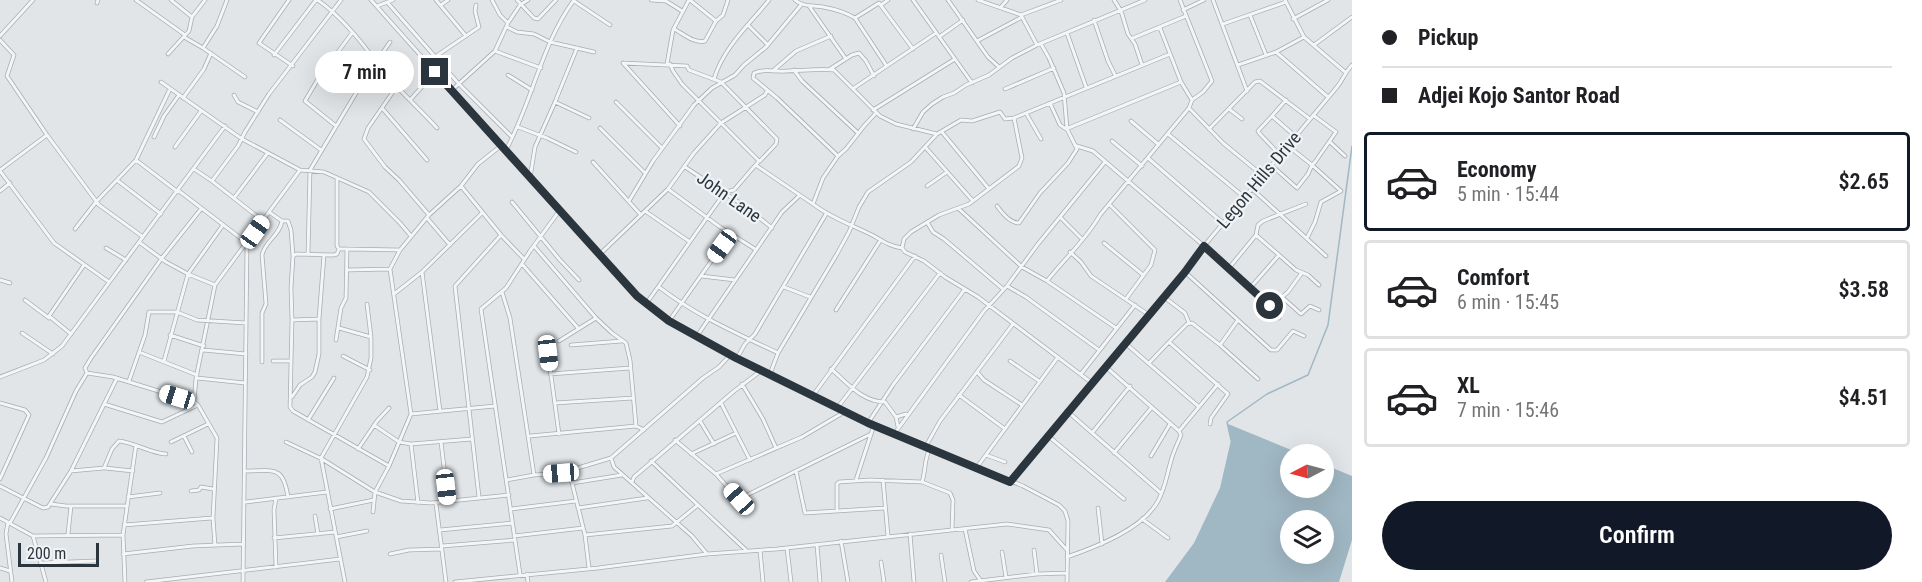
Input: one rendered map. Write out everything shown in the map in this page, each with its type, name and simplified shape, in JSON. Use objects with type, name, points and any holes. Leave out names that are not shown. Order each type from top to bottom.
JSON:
[{"type":"street","points":[[33,0],[0,38],[14,55],[7,76],[96,202],[143,237]]},
{"type":"street","points":[[136,0],[245,77]]},
{"type":"street","points":[[171,0],[192,16]]},
{"type":"street","points":[[168,54],[191,27],[192,16],[205,0]]},
{"type":"street","points":[[203,48],[217,26],[227,0]]},
{"type":"street","points":[[289,0],[259,43],[293,66]]},
{"type":"street","points":[[274,55],[316,0],[333,12],[436,128]]},
{"type":"street","points":[[212,181],[242,140],[269,94],[293,66],[341,0]]},
{"type":"street","points":[[371,0],[646,304],[669,321],[736,358],[814,394],[868,423],[977,466],[1059,505],[1065,511],[1068,521],[1067,582]]},
{"type":"street","points":[[377,6],[393,0]]},
{"type":"street","points":[[436,0],[466,36]]},
{"type":"street","points":[[441,5],[448,0]]},
{"type":"street","points":[[492,0],[507,25],[518,32],[534,34],[550,42],[594,52]]},
{"type":"street","points":[[517,0],[534,18],[538,19],[556,0]]},
{"type":"street","points":[[452,90],[495,51],[507,25],[520,5],[528,0]]},
{"type":"street","points":[[506,150],[518,127],[558,23],[574,0],[610,26]]},
{"type":"street","points":[[651,0],[666,1],[682,11]]},
{"type":"street","points":[[716,21],[690,0],[674,29],[669,64],[678,79],[698,101],[759,161]]},
{"type":"street","points":[[674,29],[692,40],[702,42],[708,37],[716,21],[723,15],[728,0]]},
{"type":"street","points":[[714,79],[727,50],[769,0]]},
{"type":"street","points":[[795,0],[801,5],[839,11],[855,18],[886,65]]},
{"type":"street","points":[[808,6],[811,0]]},
{"type":"street","points":[[855,18],[878,3],[881,5],[888,0]]},
{"type":"street","points":[[913,0],[972,83]]},
{"type":"street","points":[[948,0],[988,57],[999,67]]},
{"type":"street","points":[[978,0],[1021,16],[1054,68],[1065,97],[1067,129],[1077,146],[1093,151],[1229,268],[1270,306],[1279,318]]},
{"type":"street","points":[[1001,7],[1007,0]]},
{"type":"street","points":[[977,41],[1021,16],[1061,0]]},
{"type":"street","points":[[1114,0],[1121,10],[1128,34],[1133,38],[1142,65]]},
{"type":"street","points":[[914,129],[923,112],[933,104],[989,75],[1039,44],[1145,0]]},
{"type":"street","points":[[1047,281],[1189,108],[1192,100],[1212,81],[1180,0]]},
{"type":"street","points":[[1184,10],[1204,0]]},
{"type":"street","points":[[1213,0],[1246,91]]},
{"type":"street","points":[[1293,19],[1322,1],[1328,0]]},
{"type":"street","points":[[1223,24],[1285,1],[1304,37],[1345,72]]},
{"type":"street","points":[[387,2],[459,84],[512,137]]},
{"type":"street","points":[[426,63],[480,27],[475,10],[476,5]]},
{"type":"street","points":[[629,201],[662,148],[698,101],[706,92],[735,75],[768,45],[801,5]]},
{"type":"street","points":[[881,5],[913,49]]},
{"type":"street","points":[[808,6],[846,59]]},
{"type":"street","points":[[1250,15],[1266,55]]},
{"type":"street","points":[[1133,38],[1186,16]]},
{"type":"street","points":[[1314,45],[1352,17]]},
{"type":"street","points":[[854,88],[874,76],[886,65],[963,20]]},
{"type":"street","points":[[1094,21],[1108,61],[1116,75]]},
{"type":"street","points":[[748,25],[768,45]]},
{"type":"street","points":[[1160,28],[1180,82],[1192,100]]},
{"type":"street","points":[[336,126],[305,101],[318,79],[352,33]]},
{"type":"street","points":[[1067,33],[1086,87]]},
{"type":"street","points":[[774,71],[796,51],[831,36]]},
{"type":"street","points":[[1238,65],[1276,52],[1304,37]]},
{"type":"street","points":[[308,254],[310,170],[376,61],[390,42]]},
{"type":"street","points":[[530,178],[531,165],[540,135],[577,47]]},
{"type":"street","points":[[495,51],[541,68]]},
{"type":"street","points":[[1276,52],[1328,97]]},
{"type":"street","points":[[154,137],[164,116],[204,69],[211,53]]},
{"type":"street","points":[[830,69],[855,53],[861,55],[874,76]]},
{"type":"street","points":[[770,374],[778,353],[837,254],[868,192],[911,162],[937,134],[961,120],[972,121],[996,112],[1000,112],[1005,119],[1014,118],[1170,54]]},
{"type":"street","points":[[813,204],[823,178],[838,156],[875,112],[955,59]]},
{"type":"street","points":[[646,304],[724,194],[734,190],[776,144],[777,139],[722,82],[689,70],[687,66],[623,63],[680,126]]},
{"type":"street","name":"Legon Hills Drive","points":[[1010,482],[1185,272],[1251,188],[1343,80],[1345,72],[1352,65]]},
{"type":"street","points":[[1005,89],[1054,68]]},
{"type":"street","points":[[838,156],[752,75],[761,70],[835,70],[875,112],[888,121],[937,134]]},
{"type":"street","points":[[794,70],[802,81],[858,134]]},
{"type":"street","points":[[411,99],[435,72]]},
{"type":"street","points":[[508,75],[532,90]]},
{"type":"street","points":[[1209,129],[1255,82],[1260,81],[1310,119]]},
{"type":"street","points":[[161,82],[242,140],[267,154],[300,170],[324,172],[353,183],[374,195],[411,236]]},
{"type":"street","points":[[1050,102],[1060,125],[1063,129],[1067,129],[1180,82]]},
{"type":"street","points":[[397,86],[364,135],[365,141],[450,245]]},
{"type":"street","points":[[75,229],[96,202],[136,160],[170,90]]},
{"type":"street","points":[[600,254],[668,189],[694,153],[721,123],[765,95],[767,91]]},
{"type":"street","points":[[234,95],[238,102],[258,112]]},
{"type":"street","points":[[1280,154],[1258,131],[1286,100]]},
{"type":"street","points":[[555,102],[589,118]]},
{"type":"street","points":[[616,102],[662,148]]},
{"type":"street","points":[[382,108],[427,160]]},
{"type":"street","points":[[1189,108],[1209,129],[1262,175]]},
{"type":"street","points":[[1229,109],[1242,119]]},
{"type":"street","points":[[174,147],[201,111]]},
{"type":"street","points":[[1026,112],[1041,140]]},
{"type":"street","points":[[1271,165],[1297,188],[1336,132],[1313,115]]},
{"type":"street","points":[[1272,116],[1295,136]]},
{"type":"street","points":[[902,248],[907,235],[939,215],[973,201],[1019,166],[1022,158],[1014,118]]},
{"type":"street","points":[[280,120],[321,150]]},
{"type":"street","points":[[1131,121],[1158,144]]},
{"type":"street","points":[[0,377],[33,365],[53,354],[72,334],[225,126]]},
{"type":"street","points":[[518,127],[576,152]]},
{"type":"street","points":[[600,128],[645,173]]},
{"type":"street","points":[[942,132],[989,189]]},
{"type":"street","points":[[1168,134],[1244,197]]},
{"type":"street","points":[[47,135],[0,171],[54,243],[109,282]]},
{"type":"street","points":[[1112,141],[1142,166]]},
{"type":"street","points":[[1330,142],[1345,156]]},
{"type":"street","points":[[1288,145],[1341,191],[1321,202],[1316,222],[1307,238]]},
{"type":"street","points":[[373,512],[375,492],[411,414],[390,269],[400,250],[428,216],[461,186],[478,164],[502,146]]},
{"type":"street","points":[[997,206],[1014,223],[1019,223],[1040,193],[1075,154],[1077,146]]},
{"type":"street","points":[[926,147],[973,201]]},
{"type":"street","points":[[234,198],[267,154]]},
{"type":"street","points":[[1148,158],[1223,223]]},
{"type":"street","points":[[136,160],[247,243]]},
{"type":"street","points":[[593,162],[641,215]]},
{"type":"street","points":[[895,434],[989,306],[1105,162]]},
{"type":"street","points":[[524,171],[531,165]]},
{"type":"street","points":[[757,166],[826,214],[915,256],[989,306],[1092,383]]},
{"type":"street","name":"John Lane","points":[[685,167],[746,207],[772,228]]},
{"type":"street","points":[[194,169],[263,220]]},
{"type":"street","points":[[194,402],[215,285],[300,170]]},
{"type":"street","points":[[927,186],[947,171]]},
{"type":"street","points":[[293,256],[296,254],[337,254],[339,249],[337,243],[337,178]]},
{"type":"street","points":[[118,181],[161,214]]},
{"type":"street","points":[[0,191],[10,183]]},
{"type":"street","points":[[461,186],[524,259]]},
{"type":"street","points":[[1251,188],[1326,256]]},
{"type":"street","points":[[668,189],[708,219],[755,249]]},
{"type":"street","points":[[697,336],[755,249],[786,207],[799,196]]},
{"type":"street","points":[[512,202],[579,280]]},
{"type":"street","points":[[1109,204],[1155,250],[1150,265],[1126,298]]},
{"type":"street","points":[[1229,268],[1256,235],[1258,225],[1306,204]]},
{"type":"street","points":[[959,208],[1022,267],[1047,281],[1116,328]]},
{"type":"street","points":[[12,582],[6,534],[9,523],[46,458],[76,391],[87,373],[85,368],[162,258],[201,209]]},
{"type":"street","points":[[520,574],[481,309],[502,292],[560,210]]},
{"type":"street","points":[[645,211],[690,242]]},
{"type":"street","points":[[269,212],[282,221],[288,221],[291,230],[293,256],[290,407],[292,411],[388,466]]},
{"type":"street","points":[[394,294],[422,272],[482,213]]},
{"type":"street","points":[[736,358],[755,334],[826,214]]},
{"type":"street","points":[[1060,217],[1083,239]]},
{"type":"street","points":[[262,362],[262,313],[266,304],[262,255],[263,248],[280,229],[282,221]]},
{"type":"street","points":[[927,222],[935,234],[1003,289]]},
{"type":"street","points":[[164,361],[188,274],[224,225]]},
{"type":"street","points":[[669,321],[730,233]]},
{"type":"street","points":[[479,497],[455,286],[501,235]]},
{"type":"street","points":[[1256,235],[1319,285]]},
{"type":"street","points":[[836,310],[880,241]]},
{"type":"street","points":[[139,242],[188,274],[215,285]]},
{"type":"street","points":[[243,582],[246,502],[247,243]]},
{"type":"street","points":[[1104,243],[1142,274]]},
{"type":"street","points":[[534,246],[596,318],[627,344],[636,426]]},
{"type":"street","points":[[106,248],[126,260]]},
{"type":"street","points":[[339,249],[400,250]]},
{"type":"street","points":[[336,340],[341,308],[346,298],[347,249]]},
{"type":"street","points":[[1070,252],[1091,276],[1149,315]]},
{"type":"street","points":[[290,400],[300,385],[312,377],[315,372],[319,354],[324,255]]},
{"type":"street","points":[[1250,288],[1279,255]]},
{"type":"street","points":[[814,394],[915,256]]},
{"type":"street","points":[[522,264],[578,328]]},
{"type":"street","points":[[49,318],[84,265]]},
{"type":"street","points":[[346,270],[390,269]]},
{"type":"street","points":[[422,272],[440,411]]},
{"type":"street","points":[[1185,272],[1274,351],[1293,331],[1304,336]]},
{"type":"street","points":[[838,407],[939,273]]},
{"type":"street","points":[[1270,306],[1282,297],[1302,273]]},
{"type":"street","points":[[701,276],[735,280]]},
{"type":"street","points":[[0,280],[10,283]]},
{"type":"street","points":[[783,286],[810,297]]},
{"type":"street","points":[[1007,286],[1026,297],[1099,350]]},
{"type":"street","points":[[658,287],[709,320],[778,353]]},
{"type":"street","points":[[868,423],[965,289]]},
{"type":"street","points":[[502,292],[510,318],[530,436],[534,475]]},
{"type":"street","points":[[1164,296],[1185,313],[1189,323],[1220,345],[1258,379]]},
{"type":"street","points":[[1282,297],[1301,314],[1310,306],[1319,310]]},
{"type":"street","points":[[25,300],[72,334]]},
{"type":"street","points":[[345,582],[321,468],[324,450],[370,370],[372,346],[368,304]]},
{"type":"street","points":[[1081,374],[1135,305]]},
{"type":"street","points":[[129,381],[145,335],[149,312],[177,312],[197,320],[246,323]]},
{"type":"street","points":[[559,341],[596,318]]},
{"type":"street","points":[[292,320],[319,319]]},
{"type":"street","points":[[1220,345],[1238,320]]},
{"type":"street","points":[[1150,363],[1181,328],[1189,323]]},
{"type":"street","points":[[922,482],[928,447],[938,424],[1013,324]]},
{"type":"street","points":[[339,328],[371,338]]},
{"type":"street","points":[[22,333],[53,354]]},
{"type":"street","points":[[170,335],[203,348],[246,354]]},
{"type":"street","points":[[571,345],[624,341]]},
{"type":"street","points":[[1169,342],[1228,393],[1211,418],[1210,424]]},
{"type":"street","points":[[1125,343],[1198,406]]},
{"type":"street","points":[[139,352],[197,376],[246,383]]},
{"type":"street","points":[[548,353],[559,434]]},
{"type":"street","points":[[507,480],[561,473],[611,458],[703,378],[719,367],[731,354]]},
{"type":"street","points":[[343,356],[370,370]]},
{"type":"street","points":[[977,466],[1058,357]]},
{"type":"street","points":[[273,361],[291,361]]},
{"type":"street","points":[[1010,361],[1039,381]]},
{"type":"street","points":[[1068,557],[1102,544],[1142,519],[1154,507],[1181,435],[1130,386],[1106,367]]},
{"type":"street","points":[[550,374],[630,368]]},
{"type":"street","points":[[831,369],[852,390],[885,402],[896,417],[898,427]]},
{"type":"street","points":[[632,482],[634,477],[675,440],[762,370]]},
{"type":"street","points":[[977,372],[984,380],[1022,405]]},
{"type":"street","points":[[87,373],[129,381],[198,405],[217,438],[213,489],[215,546]]},
{"type":"street","points":[[0,486],[43,508],[48,507],[71,471],[117,378]]},
{"type":"street","points":[[308,420],[334,378]]},
{"type":"street","points":[[742,384],[763,419],[776,448]]},
{"type":"street","points":[[1179,431],[1218,384]]},
{"type":"street","points":[[1092,433],[1130,386]]},
{"type":"street","points":[[959,395],[1005,429]]},
{"type":"street","points":[[555,403],[633,398]]},
{"type":"street","points":[[721,402],[750,460]]},
{"type":"street","points":[[0,404],[25,410],[29,415],[0,479]]},
{"type":"street","points":[[104,404],[162,422],[198,405]]},
{"type":"street","points":[[411,414],[495,406]]},
{"type":"street","points":[[1114,453],[1152,407]]},
{"type":"street","points":[[358,449],[389,408]]},
{"type":"street","points":[[716,474],[802,436],[846,411]]},
{"type":"street","points":[[1067,411],[1161,493]]},
{"type":"street","points":[[896,417],[908,414]]},
{"type":"street","points":[[700,421],[714,444]]},
{"type":"street","points":[[171,442],[208,423]]},
{"type":"street","points":[[1151,456],[1170,424]]},
{"type":"street","points":[[374,425],[399,442],[411,444],[472,439]]},
{"type":"street","points":[[856,480],[874,425]]},
{"type":"street","points":[[530,436],[636,426],[644,430]]},
{"type":"street","points":[[691,454],[736,433]]},
{"type":"street","points":[[739,499],[871,434]]},
{"type":"street","points":[[1047,435],[1124,499]]},
{"type":"street","points":[[184,436],[192,452]]},
{"type":"street","points":[[675,440],[716,474],[744,506]]},
{"type":"street","points":[[104,468],[117,442],[166,454]]},
{"type":"street","points":[[286,442],[322,459],[375,492],[401,501],[436,503],[509,495]]},
{"type":"street","points":[[441,442],[448,501]]},
{"type":"street","points":[[411,444],[418,503]]},
{"type":"street","points":[[124,582],[123,535],[136,445]]},
{"type":"street","points":[[986,455],[1005,462]]},
{"type":"street","points":[[611,458],[614,467],[707,554]]},
{"type":"street","points":[[651,461],[747,551]]},
{"type":"street","points":[[71,471],[104,468],[133,471]]},
{"type":"street","points":[[246,471],[272,471],[280,474],[285,479],[288,497]]},
{"type":"street","points":[[568,471],[585,535],[589,568]]},
{"type":"street","points":[[796,471],[805,513],[885,508]]},
{"type":"street","points":[[572,483],[622,475]]},
{"type":"street","points":[[837,510],[838,483],[856,480],[922,482],[950,493],[953,500],[952,530]]},
{"type":"street","points":[[883,480],[888,536]]},
{"type":"street","points":[[191,491],[199,490],[201,487],[213,489]]},
{"type":"street","points":[[246,502],[327,492]]},
{"type":"street","points":[[128,497],[160,493]]},
{"type":"street","points":[[276,498],[274,510],[276,567]]},
{"type":"street","points":[[578,508],[647,498]]},
{"type":"street","points":[[330,509],[374,500]]},
{"type":"street","points":[[511,509],[576,501]]},
{"type":"street","points":[[436,503],[447,582]]},
{"type":"street","points":[[51,504],[127,506]]},
{"type":"street","points":[[585,535],[657,529],[677,524],[698,505]]},
{"type":"street","points":[[68,534],[71,506]]},
{"type":"street","points":[[1098,508],[1102,544]]},
{"type":"street","points":[[315,516],[318,534]]},
{"type":"street","points":[[0,518],[33,536],[123,535]]},
{"type":"street","points":[[124,525],[213,518]]},
{"type":"street","points":[[1142,519],[1168,538]]},
{"type":"street","points":[[440,530],[512,523]]},
{"type":"street","points":[[455,582],[1007,524],[1044,528],[1056,535],[1067,550]]},
{"type":"street","points":[[390,554],[583,528]]},
{"type":"street","points":[[965,528],[974,571],[981,581]]},
{"type":"street","points":[[336,537],[367,531]]},
{"type":"street","points":[[274,538],[334,532]]},
{"type":"street","points":[[910,534],[914,582]]},
{"type":"street","points":[[33,536],[46,582]]},
{"type":"street","points":[[841,541],[848,582]]},
{"type":"street","points":[[123,554],[243,544]]},
{"type":"street","points":[[817,545],[820,582]]},
{"type":"street","points":[[787,548],[791,582]]},
{"type":"street","points":[[777,549],[777,556]]},
{"type":"street","points":[[760,550],[763,582]]},
{"type":"street","points":[[1034,550],[1037,574]]},
{"type":"street","points":[[1002,552],[1006,577]]},
{"type":"street","points":[[941,555],[945,582]]},
{"type":"street","points":[[146,582],[340,559]]},
{"type":"street","points":[[41,562],[95,561]]},
{"type":"street","points":[[881,562],[884,582]]},
{"type":"street","points":[[0,568],[10,571]]},
{"type":"street","points":[[972,582],[1037,574],[1067,573]]},
{"type":"street","points":[[527,574],[528,582]]},
{"type":"street","points":[[496,577],[496,582]]},
{"type":"water","points":[[1228,424],[1280,445],[1280,498],[1334,498],[1334,469],[1352,476],[1352,540],[1339,582],[1165,582],[1194,543],[1220,488],[1231,440]]},
{"type":"waterway","points":[[1231,440],[1227,422],[1267,394],[1308,375],[1328,325],[1352,146]]},
{"type":"route","points":[[435,72],[637,296],[661,316],[736,358],[814,394],[868,423],[957,458],[1010,482],[1154,310],[1204,246],[1270,306]]}]
